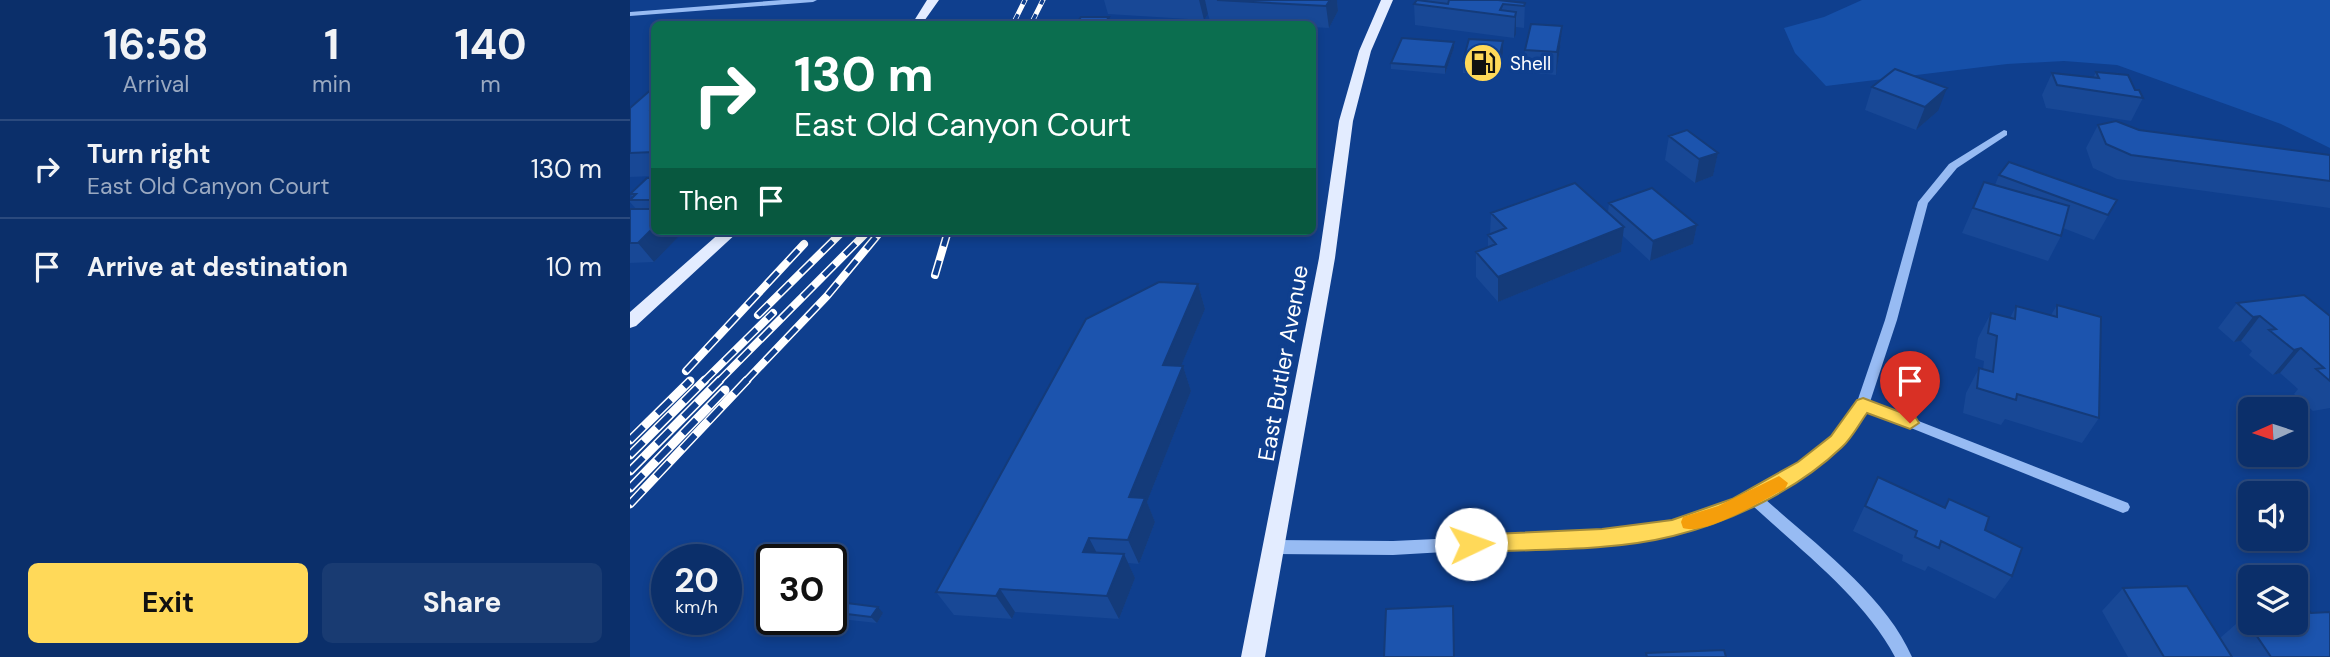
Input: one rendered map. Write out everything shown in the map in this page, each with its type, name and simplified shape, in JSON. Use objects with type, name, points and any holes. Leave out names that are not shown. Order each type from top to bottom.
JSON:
[{"type":"main road","points":[[919,21],[933,0]]},
{"type":"main road","name":"East Butler Avenue","points":[[1253,657],[1327,258],[1346,121],[1365,51],[1387,0]]},
{"type":"main road","points":[[630,322],[727,235]]},
{"type":"street","points":[[630,14],[813,0]]},
{"type":"street","points":[[1274,547],[1393,548],[1602,537],[1672,528],[1754,498],[1804,468],[1837,441],[1863,404],[1888,331],[1923,202],[1953,166],[2004,133]]},
{"type":"street","points":[[1863,404],[2123,507]]},
{"type":"street","points":[[1754,498],[1867,604],[1899,643],[1904,657]]},
{"type":"shaded area","points":[[1862,0],[2330,0],[2330,148],[2281,124],[2117,65],[2064,61],[2007,64],[1826,86],[1795,53],[1784,28],[1824,17]]},
{"type":"building","points":[[1217,0],[1330,0],[1326,6]]},
{"type":"building","points":[[1417,0],[1448,4],[1449,0],[1525,3],[1524,6],[1503,4],[1500,10],[1516,12],[1515,17],[1414,4]]},
{"type":"building","points":[[1081,17],[1109,17],[1106,21],[1078,21]]},
{"type":"building","points":[[1531,24],[1562,26],[1557,52],[1525,50]]},
{"type":"building","points":[[1402,38],[1454,42],[1445,67],[1391,63]]},
{"type":"building","points":[[1469,39],[1503,41],[1498,63],[1463,61]]},
{"type":"building","points":[[1895,69],[1947,88],[1925,107],[1872,87]]},
{"type":"building","points":[[2096,72],[2128,75],[2135,90],[2139,90],[2143,98],[2057,85],[2052,73],[2099,78]]},
{"type":"building","points":[[651,90],[651,152],[630,153],[630,108]]},
{"type":"building","points":[[2116,121],[2139,130],[2330,155],[2330,181],[2131,155],[2106,144],[2098,125]]},
{"type":"building","points":[[1687,130],[1718,153],[1699,159],[1669,136]]},
{"type":"building","points":[[2009,162],[2117,200],[2108,215],[1999,175]]},
{"type":"building","points":[[647,178],[651,178],[651,200],[630,200],[636,194],[630,194]]},
{"type":"building","points":[[1984,182],[2069,206],[2061,236],[1973,208]]},
{"type":"building","points":[[1575,183],[1624,227],[1498,277],[1476,252],[1496,244],[1488,235],[1506,228],[1491,213]]},
{"type":"building","points":[[1652,188],[1697,225],[1653,241],[1609,203]]},
{"type":"building","points":[[630,209],[651,209],[651,230],[638,243],[630,243]]},
{"type":"building","points":[[1159,282],[1198,284],[1163,365],[1183,366],[1129,497],[1145,498],[1128,540],[1089,538],[1083,552],[1124,554],[1107,596],[1000,589],[996,596],[936,592],[1086,319]]},
{"type":"building","points":[[2304,295],[2330,316],[2330,381],[2316,369],[2324,368],[2301,348],[2294,350],[2269,330],[2276,329],[2260,316],[2253,317],[2237,303]]},
{"type":"building","points":[[2057,305],[2101,317],[2099,418],[2017,394],[2016,400],[1977,388],[1979,368],[1993,372],[1997,336],[1988,333],[1991,313],[2015,319],[2016,306],[2057,317]]},
{"type":"building","points":[[1878,477],[1945,508],[1949,499],[1989,517],[1985,530],[2022,548],[2012,576],[1941,541],[1939,548],[1915,537],[1917,531],[1865,506]]},
{"type":"building","points":[[2187,586],[2232,657],[2164,657],[2123,588]]},
{"type":"building","points":[[847,603],[878,607],[871,617],[847,614]]},
{"type":"building","points":[[1453,606],[1454,657],[1384,657],[1386,609]]},
{"type":"building","points":[[2308,609],[2311,613],[2330,612],[2330,657],[2271,657],[2256,635],[2308,635]]},
{"type":"building","points":[[1724,650],[1726,657],[1647,657],[1646,653]]},
{"type":"railway","points":[[1014,21],[1025,0]]},
{"type":"railway","points":[[1032,21],[1043,0]]},
{"type":"railway","points":[[758,315],[839,235]]},
{"type":"railway","points":[[718,382],[864,235]]},
{"type":"railway","points":[[745,382],[827,296],[878,235]]},
{"type":"railway","points":[[935,275],[947,235]]},
{"type":"railway","points":[[686,371],[804,244]]},
{"type":"railway","points":[[703,382],[773,313]]},
{"type":"railway","points":[[630,471],[720,380]]},
{"type":"railway","points":[[630,504],[747,380]]},
{"type":"railway","points":[[630,440],[690,381]]},
{"type":"railway","points":[[630,455],[703,382]]},
{"type":"railway","points":[[630,488],[725,390]]},
{"type":"slow traffic","points":[[1690,522],[1724,512],[1779,483]]},
{"type":"place","name":"Shell","points":[[1483,63]]},
{"type":"route","points":[[1471,544],[1602,537],[1672,528],[1724,512],[1754,498],[1804,468],[1837,441],[1863,404],[1910,423]]}]
